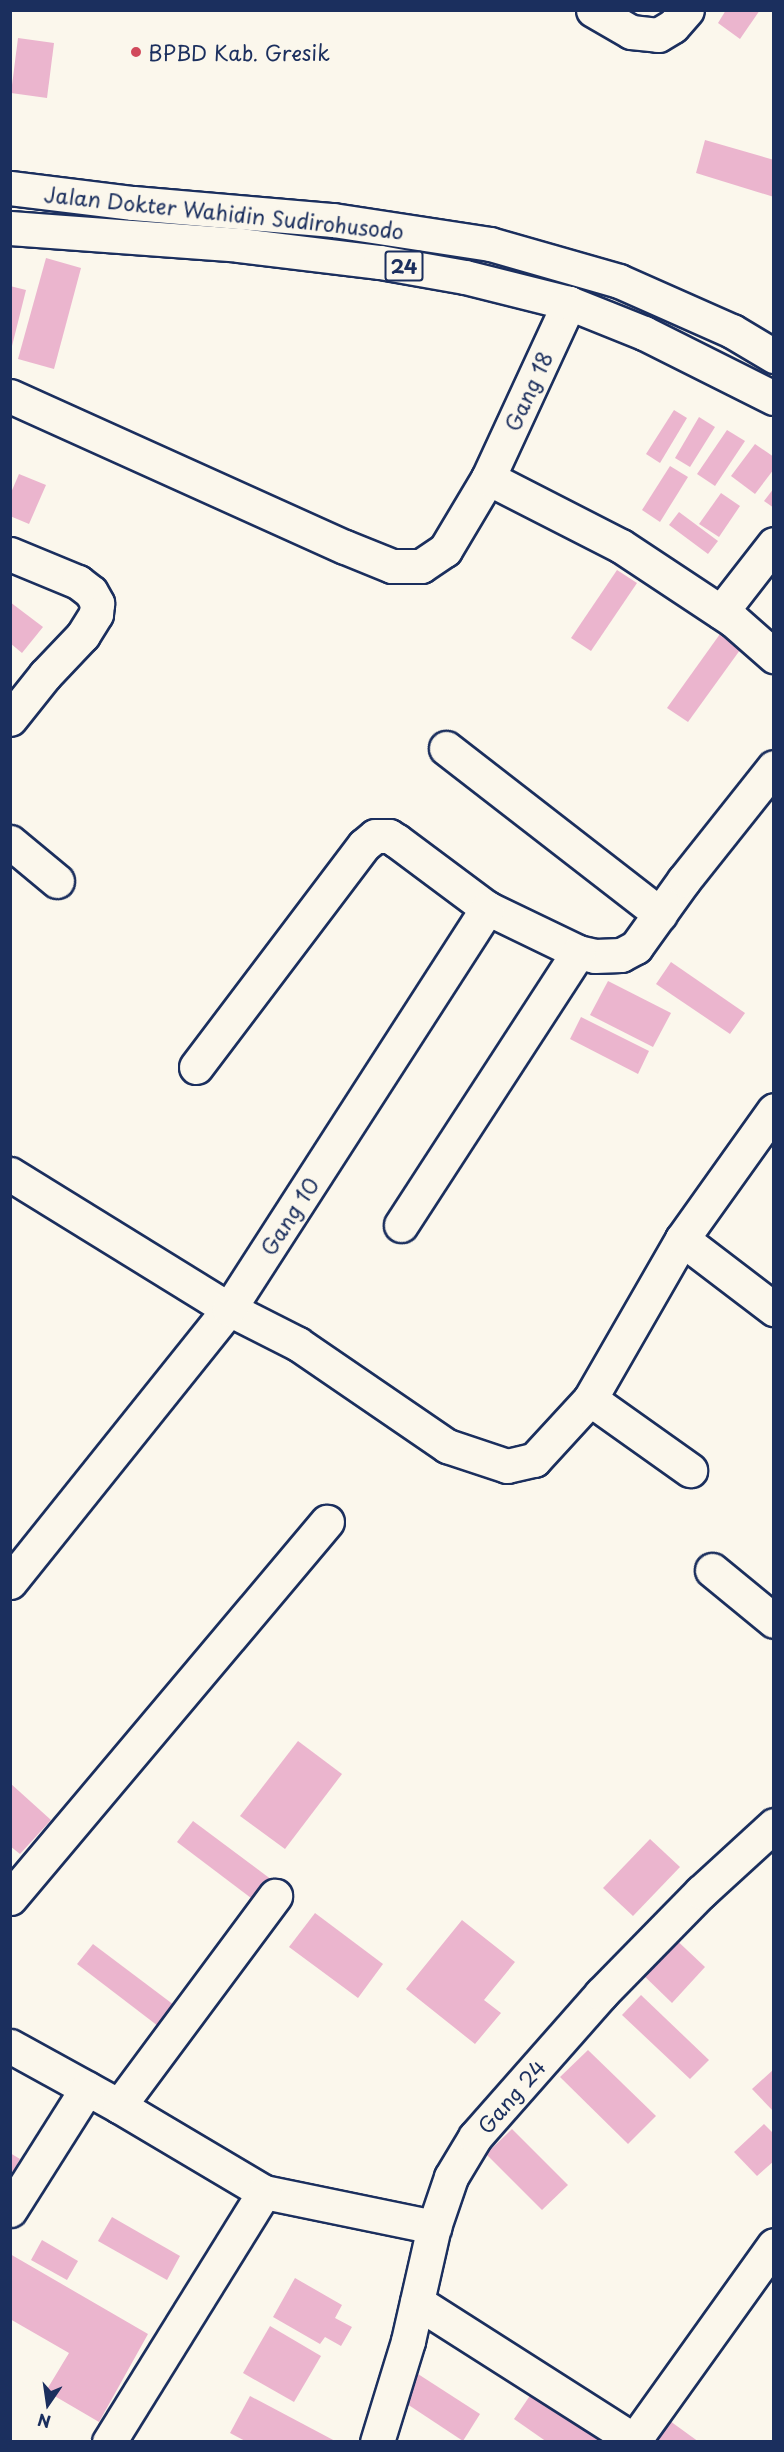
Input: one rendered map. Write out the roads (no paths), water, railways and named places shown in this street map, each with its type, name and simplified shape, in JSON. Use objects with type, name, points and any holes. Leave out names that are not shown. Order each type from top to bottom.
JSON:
[{"type":"main road","points":[[593,10],[631,32],[658,35],[674,26],[687,10]]},
{"type":"main road","name":"Jalan Dokter Wahidin Sudirohusodo","points":[[10,188],[133,203],[333,220],[490,244],[619,281],[732,331],[774,357]]},
{"type":"main road","name":"Jalan Dokter Wahidin Sudirohusodo","points":[[10,228],[228,244],[380,262],[465,277],[569,303],[644,333],[774,398]]},
{"type":"main road","name":"Gang 18","points":[[10,396],[244,504],[392,566],[421,566],[445,550],[488,478],[569,303]]},
{"type":"main road","points":[[488,478],[621,546],[721,612],[774,656]]},
{"type":"main road","points":[[721,612],[774,544]]},
{"type":"main road","points":[[10,555],[78,582],[91,592],[98,603],[96,614],[83,634],[45,675],[10,719]]},
{"type":"main road","points":[[446,748],[660,914]]},
{"type":"main road","points":[[196,1067],[364,845],[375,836],[389,836],[397,841],[487,908],[578,952],[595,956],[621,955],[636,947],[774,767]]},
{"type":"main road","points":[[10,842],[57,881]]},
{"type":"main road","name":"Gang 10","points":[[10,1582],[229,1309],[487,908]]},
{"type":"main road","points":[[401,1225],[578,952]]},
{"type":"main road","points":[[10,1174],[229,1309],[298,1344],[447,1446],[507,1466],[534,1460],[590,1399],[682,1239],[774,1110]]},
{"type":"main road","points":[[682,1239],[774,1310]]},
{"type":"main road","points":[[590,1399],[690,1470]]},
{"type":"main road","points":[[10,1898],[327,1522]]},
{"type":"main road","points":[[712,1570],[774,1620]]},
{"type":"main road","name":"Gang 24","points":[[377,2442],[417,2302],[434,2227],[451,2177],[475,2137],[601,1994],[701,1892],[774,1825]]},
{"type":"main road","points":[[119,2106],[275,1896]]},
{"type":"main road","points":[[10,2046],[119,2106],[264,2192],[434,2227]]},
{"type":"main road","points":[[10,2210],[87,2088]]},
{"type":"main road","points":[[109,2442],[264,2192]]},
{"type":"main road","points":[[417,2302],[633,2441],[774,2244]]},
{"type":"place","name":"BPBD Kab. Gresik","points":[[136,52]]}]
